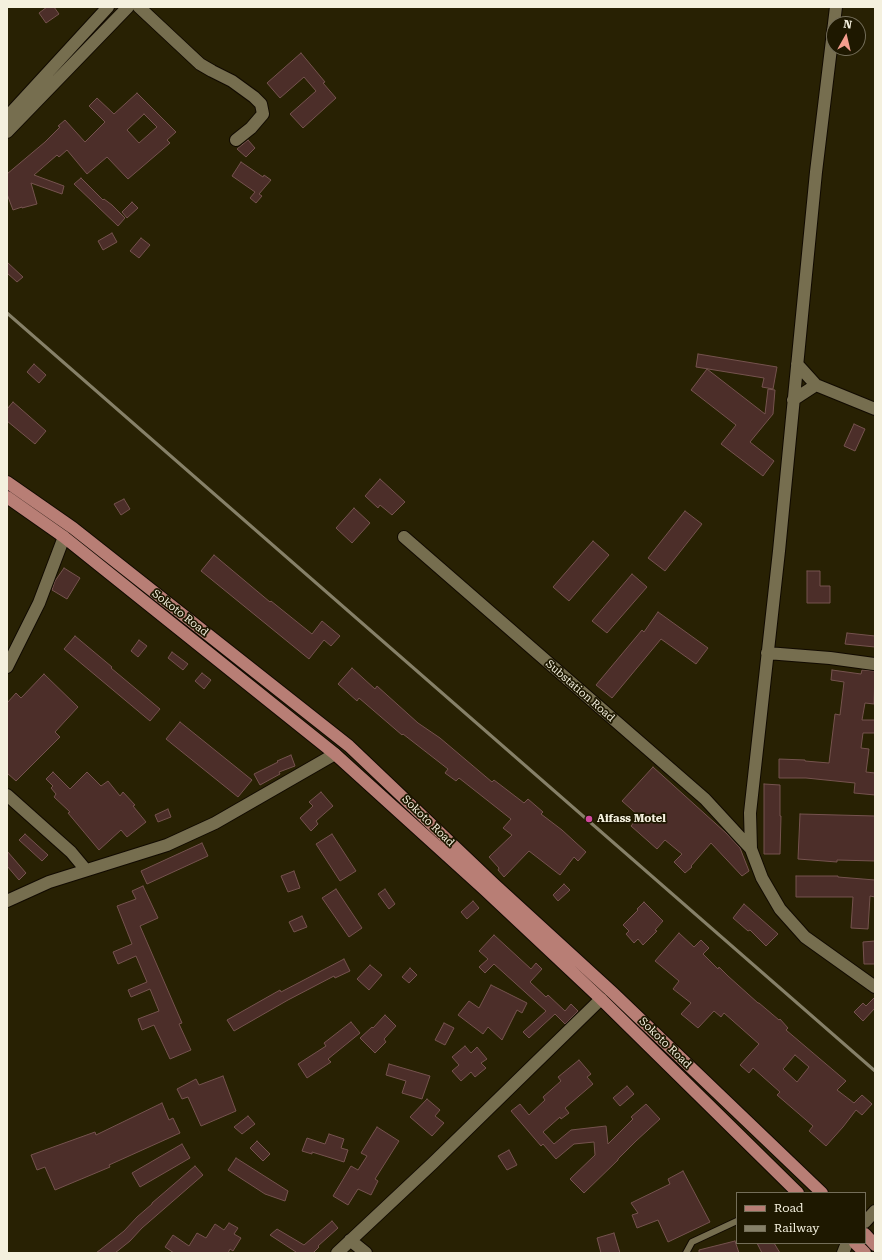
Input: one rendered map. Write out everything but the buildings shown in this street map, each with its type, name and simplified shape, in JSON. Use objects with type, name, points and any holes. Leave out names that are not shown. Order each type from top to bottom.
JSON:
[{"type":"main road","name":"Sokoto Road","points":[[7,482],[73,528],[349,746],[736,1110],[821,1192]]},
{"type":"main road","name":"Sokoto Road","points":[[7,497],[64,536],[335,754],[484,889],[601,999],[797,1192]]},
{"type":"main road","points":[[725,1121],[736,1110]]},
{"type":"main road","points":[[866,1235],[875,1245]]},
{"type":"main road","points":[[856,1244],[865,1253]]},
{"type":"street","points":[[7,117],[108,7]]},
{"type":"street","points":[[7,132],[128,7]]},
{"type":"street","points":[[139,7],[200,64],[232,80],[259,101],[263,114],[251,128],[236,140]]},
{"type":"street","points":[[836,7],[816,172],[779,551],[750,813],[752,849],[762,878],[780,910],[805,937],[875,987]]},
{"type":"street","points":[[797,364],[816,385],[875,409]]},
{"type":"street","points":[[793,400],[816,385]]},
{"type":"street","points":[[7,666],[39,603],[64,536]]},
{"type":"street","name":"Substation Road","points":[[404,537],[705,799],[752,849]]},
{"type":"street","points":[[767,653],[830,658],[874,664]]},
{"type":"street","points":[[7,902],[49,882],[167,845],[215,823],[335,754]]},
{"type":"street","points":[[7,795],[70,852],[86,870]]},
{"type":"street","points":[[337,1253],[433,1163],[601,999]]},
{"type":"street","points":[[866,1221],[875,1211]]},
{"type":"street","points":[[350,1240],[366,1253]]},
{"type":"lane","points":[[686,1253],[692,1242],[736,1221]]},
{"type":"railway","points":[[7,313],[875,1071]]},
{"type":"place","name":"Aifass Motel","points":[[589,819]]}]
